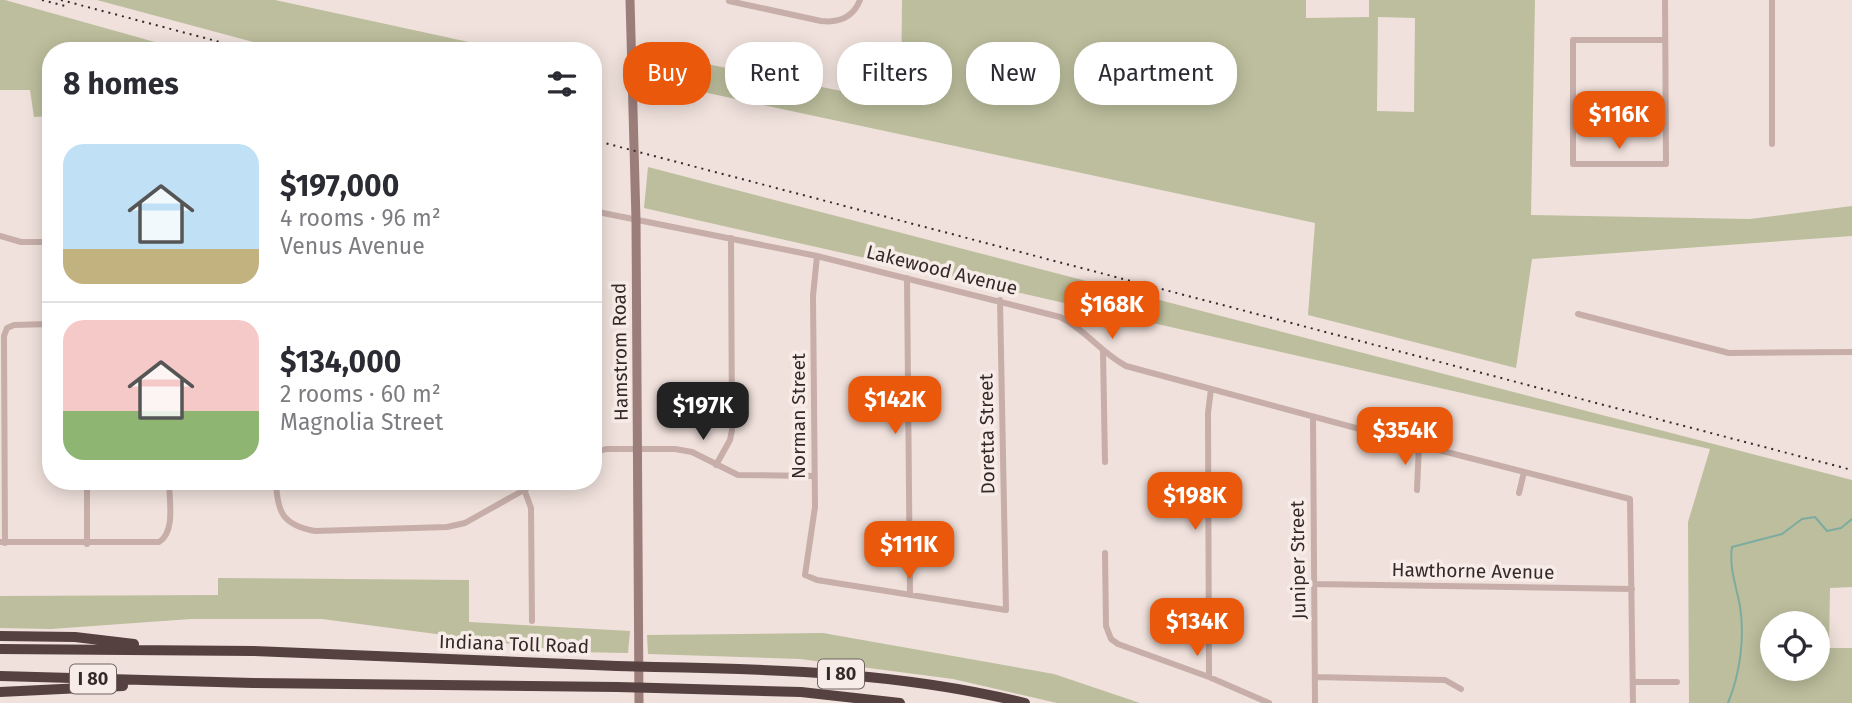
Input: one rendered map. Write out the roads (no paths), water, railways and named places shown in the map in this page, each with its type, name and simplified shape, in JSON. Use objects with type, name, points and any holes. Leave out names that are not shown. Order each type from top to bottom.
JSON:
[{"type":"highway","points":[[0,636],[75,637],[185,650]]},
{"type":"highway","name":"Indiana Toll Road","points":[[0,649],[185,650],[772,669],[865,676],[948,687],[1025,703]]},
{"type":"highway","name":"Indiana Toll Road","points":[[0,676],[802,692],[900,703]]},
{"type":"highway","points":[[0,692],[186,681]]},
{"type":"street","name":"Hamstrom Road","points":[[630,0],[636,220],[639,703]]},
{"type":"street","points":[[729,1],[834,22],[853,13],[860,0]]},
{"type":"street","points":[[1665,0],[1666,164],[1573,164],[1573,40],[1665,40]]},
{"type":"street","points":[[1772,0],[1772,144]]},
{"type":"street","name":"Lakewood Avenue","points":[[602,213],[817,256],[1000,300],[1060,317],[1074,324],[1103,351],[1126,366],[1630,499],[1632,589]]},
{"type":"street","points":[[0,236],[21,242],[42,242]]},
{"type":"street","points":[[716,465],[732,430],[731,238]]},
{"type":"street","name":"Norman Street","points":[[817,256],[813,296],[814,516],[805,575],[817,580],[911,595]]},
{"type":"street","points":[[907,278],[911,595]]},
{"type":"street","name":"Doretta Street","points":[[911,595],[1006,610],[1000,300]]},
{"type":"street","points":[[1578,314],[1729,353],[1852,352]]},
{"type":"street","points":[[42,324],[14,325],[7,328],[4,336],[2,543],[154,544],[165,538],[169,528],[169,490]]},
{"type":"street","points":[[1103,351],[1105,462]]},
{"type":"street","points":[[1209,677],[1208,413],[1211,389]]},
{"type":"street","name":"Juniper Street","points":[[1313,417],[1315,703]]},
{"type":"street","points":[[1417,490],[1419,445]]},
{"type":"street","points":[[602,450],[684,450],[738,475],[813,476]]},
{"type":"street","points":[[1519,493],[1524,472]]},
{"type":"street","points":[[87,490],[87,544]]},
{"type":"street","points":[[276,490],[283,515],[296,527],[316,531],[447,527],[464,523],[525,490],[531,508],[532,621]]},
{"type":"street","points":[[1105,553],[1106,626],[1111,639],[1269,703]]},
{"type":"street","name":"Hawthorne Avenue","points":[[1314,584],[1632,589]]},
{"type":"street","points":[[1632,589],[1633,703]]},
{"type":"street","points":[[1315,677],[1445,680],[1461,689]]},
{"type":"street","points":[[1633,682],[1677,682]]},
{"type":"waterway","points":[[1728,703],[1742,643],[1740,606],[1732,569],[1732,547],[1782,534],[1802,519],[1815,517],[1827,531],[1841,528],[1852,519]]},
{"type":"railway","points":[[42,0],[69,7]]},
{"type":"railway","points":[[61,0],[220,42]]},
{"type":"railway","points":[[602,142],[1852,470]]}]
